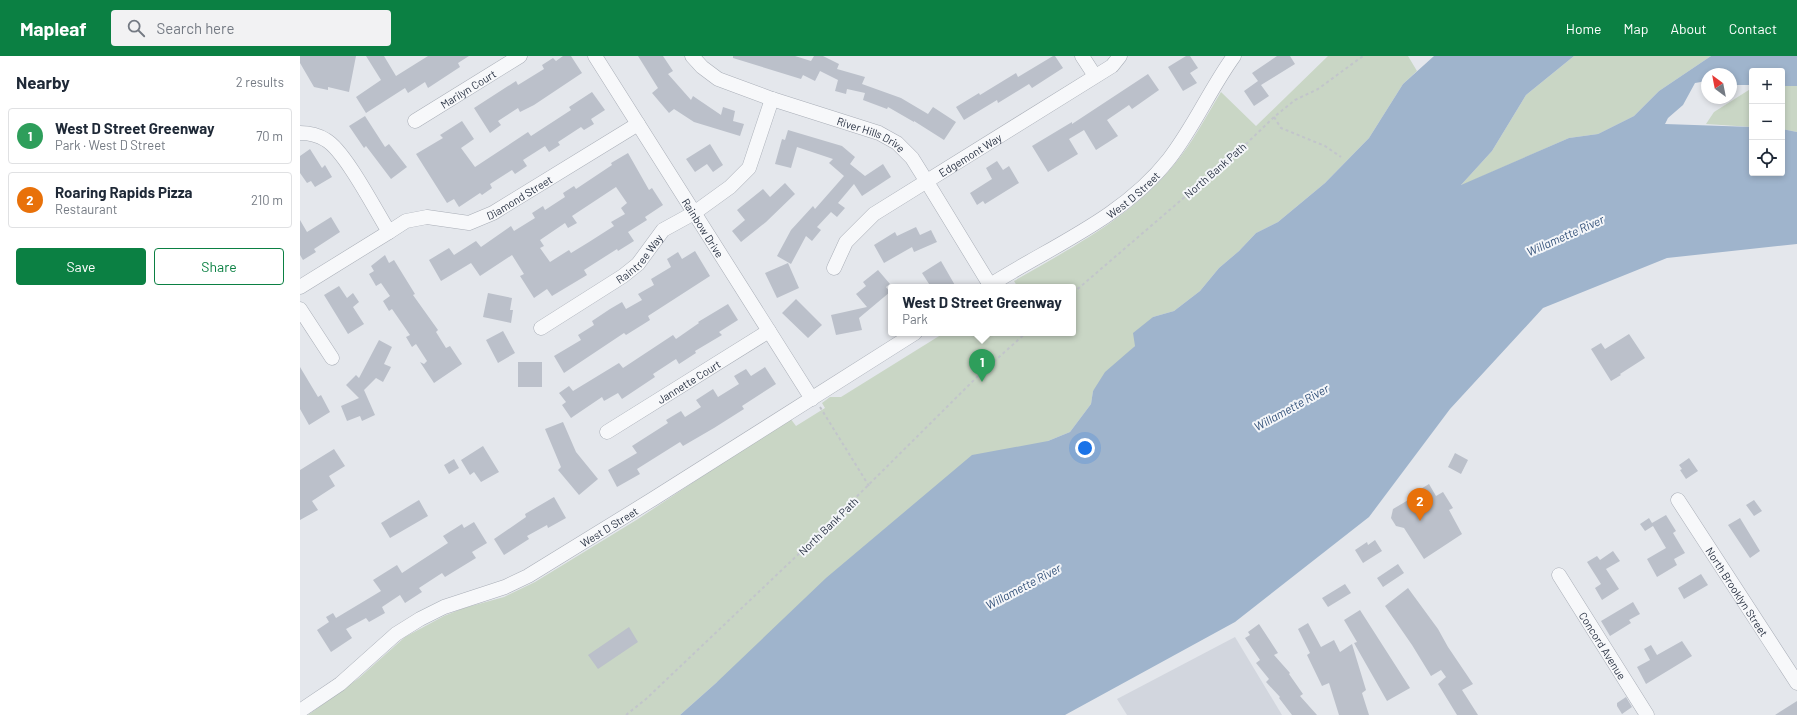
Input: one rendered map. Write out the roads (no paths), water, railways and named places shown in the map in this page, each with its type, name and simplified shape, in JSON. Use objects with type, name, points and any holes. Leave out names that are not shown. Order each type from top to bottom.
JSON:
[{"type":"street","name":"Marilyn Court","points":[[415,121],[520,56]]},
{"type":"street","name":"Rainbow Drive","points":[[595,56],[769,331],[816,402]]},
{"type":"street","name":"River Hills Drive","points":[[692,56],[702,67],[718,79],[772,99],[879,133],[897,143],[912,158],[988,284]]},
{"type":"street","points":[[1082,56],[1095,76]]},
{"type":"street","name":"Edgemont Way","points":[[834,268],[846,242],[874,214],[1112,66],[1120,56]]},
{"type":"street","name":"West D Street","points":[[992,284],[1085,230],[1126,202],[1146,184],[1169,159],[1191,127],[1223,70],[1234,56]]},
{"type":"street","name":"Raintree Way","points":[[541,328],[623,276],[638,264],[663,230],[694,213],[730,187],[750,168],[772,99]]},
{"type":"street","name":"Diamond Street","points":[[300,287],[406,221],[427,217],[469,223],[493,213],[638,124]]},
{"type":"street","points":[[300,133],[311,133],[322,138],[339,152],[389,232]]},
{"type":"street","points":[[300,309],[332,358]]},
{"type":"street","name":"Jannette Court","points":[[607,432],[769,331]]},
{"type":"street","name":"West D Street","points":[[300,710],[340,684],[396,634],[420,619],[444,607],[505,587],[528,576],[816,402],[911,336]]},
{"type":"street","name":"North Brooklyn Street","points":[[1678,500],[1797,683]]},
{"type":"street","name":"Concord Avenue","points":[[1559,575],[1647,715]]},
{"type":"water","name":"Willamette River","points":[[1434,56],[1574,56],[1526,95],[1492,151],[1461,185],[1569,138],[1598,134],[1634,116],[1659,91],[1711,56],[1797,56],[1797,86],[1785,86],[1785,68],[1749,68],[1749,85],[1737,85],[1737,68],[1701,68],[1701,82],[1695,83],[1683,105],[1668,118],[1665,124],[1749,127],[1749,176],[1785,176],[1785,130],[1797,132],[1797,244],[1667,258],[1543,308],[1450,409],[1369,517],[1235,622],[1065,715],[680,715],[716,683],[826,578],[972,455],[1048,441],[1070,432],[1091,404],[1093,391],[1105,372],[1135,346],[1133,333],[1153,317],[1174,311],[1200,291],[1219,268],[1239,251],[1256,233],[1278,222],[1325,183],[1369,138],[1403,84]]},
{"type":"place","name":"West D Street Greenway","points":[[982,382]]},
{"type":"place","name":"Roaring Rapids Pizza","points":[[1420,521]]}]
